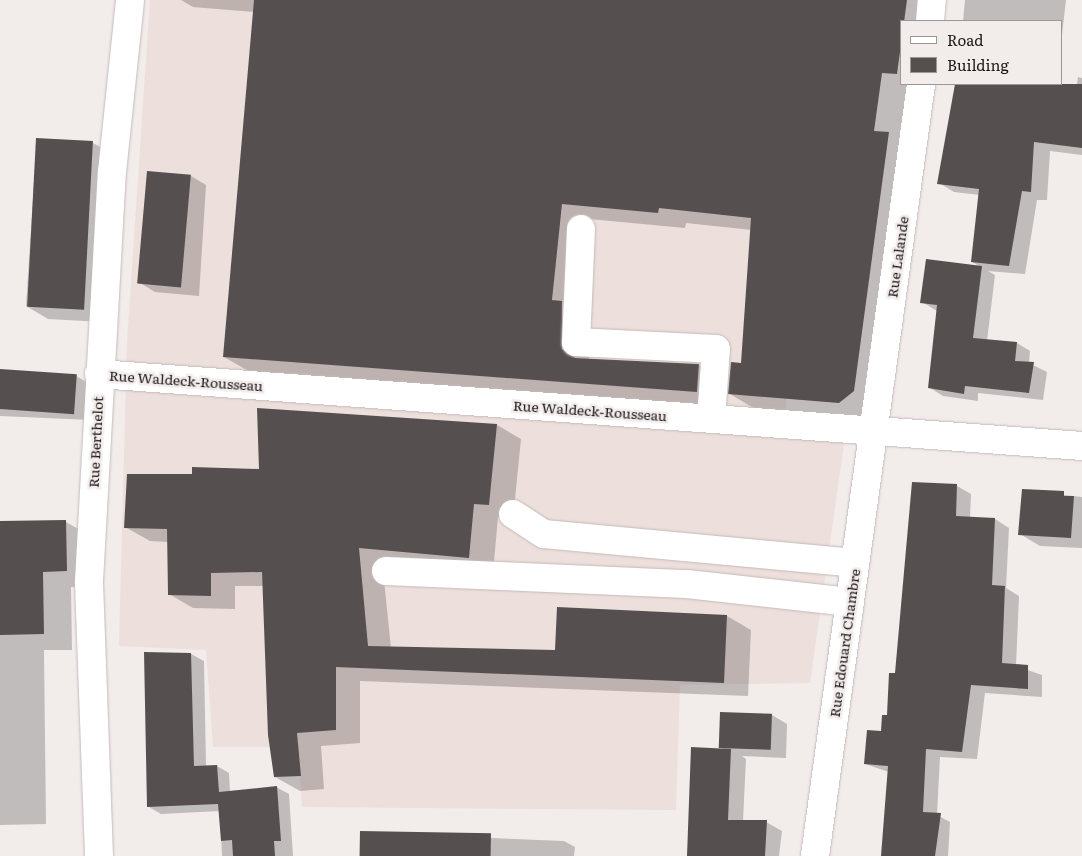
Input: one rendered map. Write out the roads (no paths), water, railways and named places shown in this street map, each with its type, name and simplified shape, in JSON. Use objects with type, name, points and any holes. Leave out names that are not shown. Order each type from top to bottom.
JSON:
[{"type":"street","name":"Rue Berthelot","points":[[99,856],[89,581],[99,374],[130,0]]},
{"type":"street","points":[[930,20],[932,0]]},
{"type":"street","name":"Rue Lalande","points":[[873,431],[921,85]]},
{"type":"street","points":[[581,229],[576,342],[716,349],[711,419]]},
{"type":"street","name":"Rue Waldeck-Rousseau","points":[[99,374],[1082,446]]},
{"type":"street","name":"Rue Edouard Chambre","points":[[815,856],[873,431]]},
{"type":"street","points":[[513,514],[544,534],[855,563]]},
{"type":"street","points":[[386,571],[687,584],[850,602]]}]
